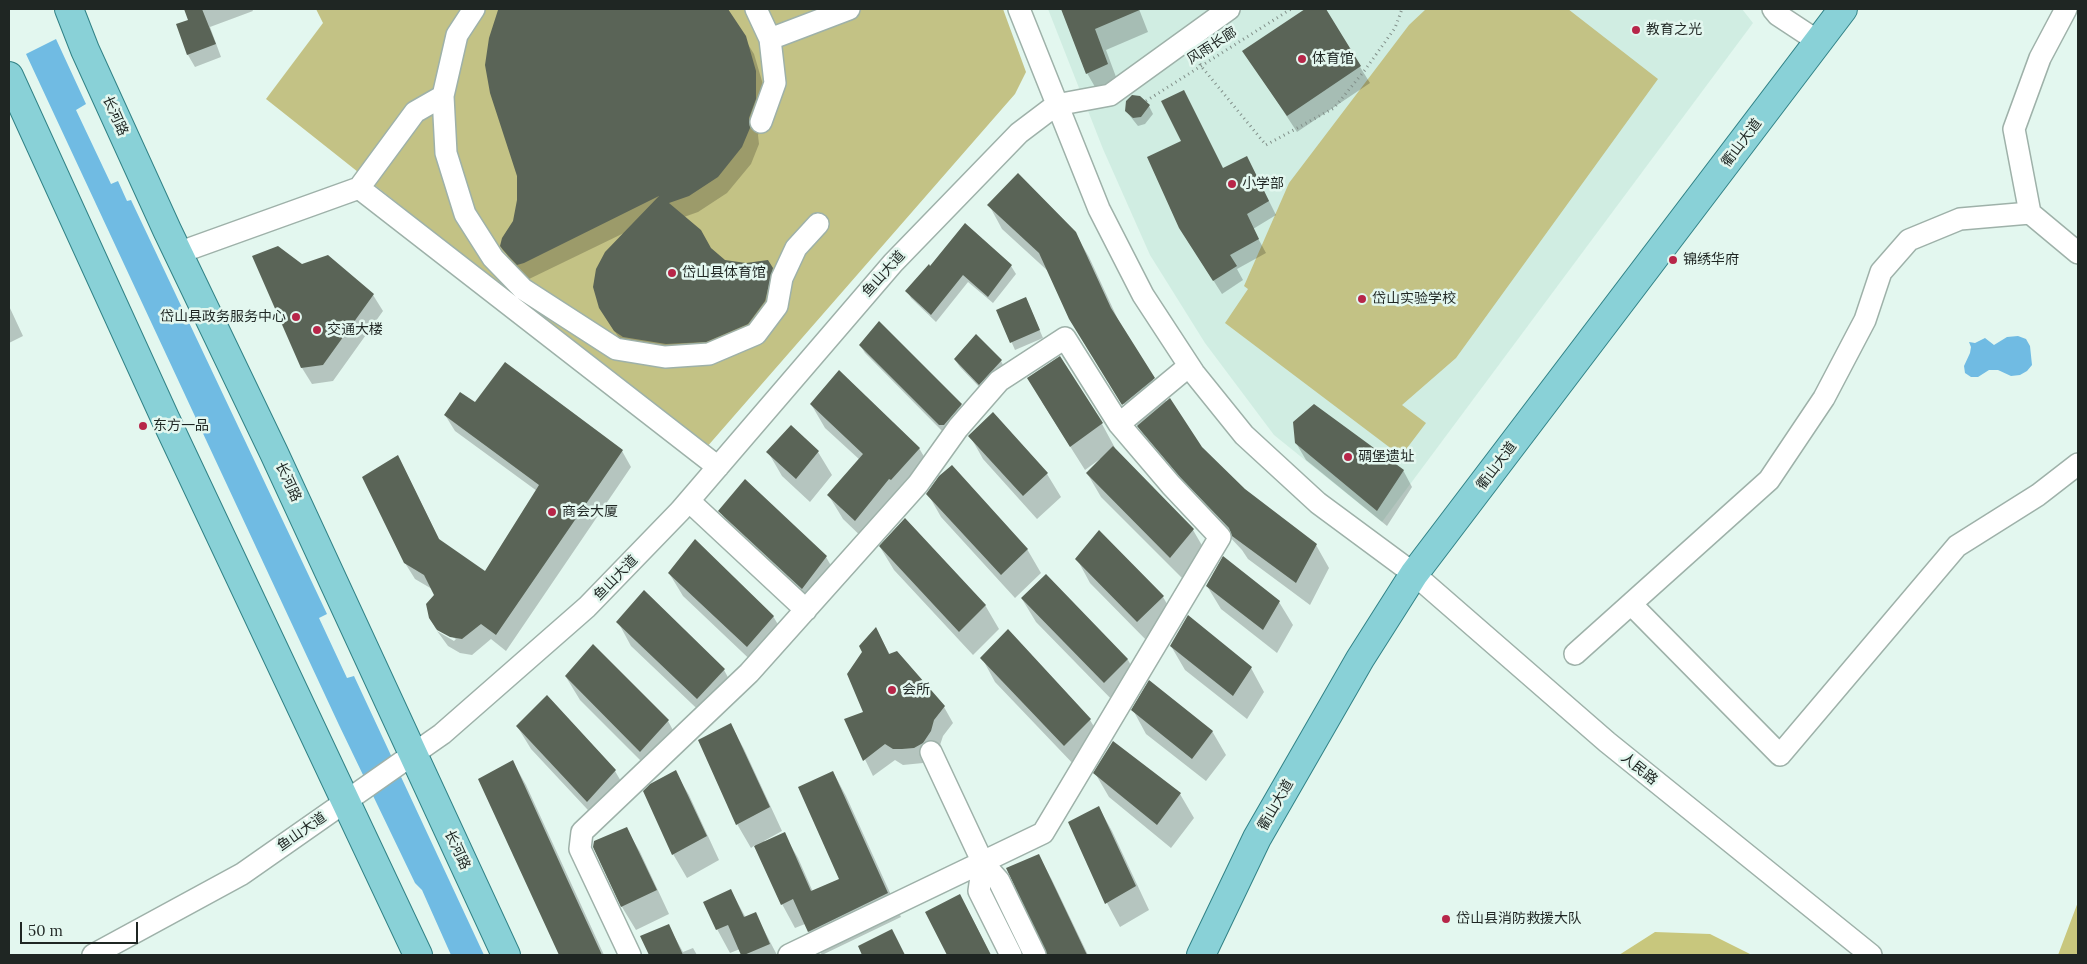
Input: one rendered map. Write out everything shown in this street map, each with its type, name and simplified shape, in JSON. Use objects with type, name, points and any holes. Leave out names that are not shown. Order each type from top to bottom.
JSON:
[{"type":"main road","name":"长河路","points":[[69,9],[89,58],[178,253],[274,453],[506,955]]},
{"type":"main road","name":"衢山大道","points":[[1813,37],[1823,9]]},
{"type":"main road","name":"衢山大道","points":[[1183,955],[1243,830],[1346,651],[1813,37],[1843,9]]},
{"type":"main road","points":[[9,76],[165,418],[418,955]]},
{"type":"main road","name":"衢山大道","points":[[1201,955],[1257,838],[1360,659],[1408,570]]},
{"type":"street","points":[[474,9],[457,35],[443,96],[446,153],[465,214],[493,258],[523,289],[616,349],[665,357],[710,354],[756,334],[777,306],[782,278],[796,248],[818,224]]},
{"type":"street","points":[[756,9],[770,39],[775,83],[761,122]]},
{"type":"street","points":[[770,39],[849,9]]},
{"type":"street","name":"人民路","points":[[1019,9],[1056,105],[1108,227],[1143,295],[1189,366],[1244,435],[1318,503],[1408,570],[1607,742],[1871,955]]},
{"type":"street","points":[[1056,105],[1110,95],[1229,9]]},
{"type":"street","points":[[1773,9],[1778,15],[1813,37]]},
{"type":"street","points":[[2066,9],[2040,58],[2014,129],[2030,213],[2078,253]]},
{"type":"street","points":[[178,253],[359,188],[414,112],[443,96]]},
{"type":"street","name":"鱼山大道","points":[[93,955],[242,874],[442,734],[588,607],[689,501],[892,263],[1019,133],[1056,105]]},
{"type":"street","points":[[359,188],[718,467]]},
{"type":"street","points":[[1574,654],[1769,480],[1824,398],[1865,320],[1880,272],[1909,240],[1960,219],[2030,213]]},
{"type":"street","points":[[630,955],[580,849],[582,832],[749,673],[918,484],[958,428],[999,381],[1065,338],[1120,424],[1171,485],[1220,537],[1043,833],[789,955]]},
{"type":"street","points":[[1120,424],[1189,366]]},
{"type":"street","points":[[1631,604],[1780,755],[1957,546],[2038,495],[2078,464]]},
{"type":"street","points":[[689,501],[806,610]]},
{"type":"street","points":[[932,752],[983,862],[999,881],[1035,955]]},
{"type":"street","points":[[983,862],[979,891],[1011,955]]},
{"type":"path","name":"风雨长廊","points":[[1146,101],[1291,9]]},
{"type":"path","points":[[1201,66],[1266,145],[1334,108],[1365,70],[1395,28],[1402,9]]},
{"type":"shaded area","name":"岱山县体育馆","points":[[316,9],[1003,9],[1026,72],[1015,94],[706,448],[266,99],[323,23]]},
{"type":"shaded area","name":"岱山实验学校","points":[[1048,9],[1742,9],[1753,23],[1382,522],[1274,435],[1205,343],[1150,255],[1103,149]]},
{"type":"shaded area","points":[[1426,9],[1568,9],[1658,79],[1456,358],[1402,405],[1426,423],[1401,456],[1225,323],[1248,289],[1244,286],[1289,183],[1409,25]]},
{"type":"shaded area","points":[[2078,902],[2078,955],[2058,955]]},
{"type":"shaded area","points":[[1655,932],[1710,934],[1752,955],[1619,955]]},
{"type":"water","points":[[56,39],[86,104],[76,110],[111,184],[118,181],[127,201],[131,200],[327,614],[319,618],[347,678],[354,676],[484,955],[451,955],[422,890],[415,883],[339,725],[26,54]]},
{"type":"water","points":[[2018,336],[2026,339],[2030,346],[2032,365],[2027,371],[2020,375],[2011,376],[1998,370],[1989,370],[1978,377],[1971,377],[1965,373],[1964,366],[1971,347],[1969,342],[1975,343],[1985,338],[1994,345],[2007,337]]},
{"type":"building","points":[[184,9],[202,9],[216,44],[187,55],[176,24],[188,20]]},
{"type":"building","points":[[728,9],[746,36],[756,71],[756,99],[749,118],[750,128],[742,147],[718,177],[689,196],[669,203],[701,230],[711,248],[725,260],[746,263],[768,260],[773,268],[765,301],[748,324],[706,342],[666,344],[623,337],[614,331],[599,308],[593,287],[596,269],[605,252],[659,196],[524,263],[517,265],[503,250],[500,246],[502,238],[513,221],[517,200],[517,176],[490,93],[485,65],[489,38],[498,10]]},
{"type":"building","points":[[1061,9],[1142,9],[1095,29],[1108,64],[1086,74]]},
{"type":"building","name":"体育馆","points":[[1305,9],[1326,9],[1361,66],[1287,116],[1242,51]]},
{"type":"building","points":[[1184,90],[1223,168],[1247,156],[1269,201],[1247,214],[1259,239],[1230,255],[1237,266],[1213,281],[1179,228],[1147,157],[1181,141],[1161,101]]},
{"type":"building","points":[[1132,95],[1140,96],[1150,105],[1141,117],[1133,118],[1125,111],[1126,101]]},
{"type":"building","points":[[1018,173],[1076,232],[1111,308],[1155,378],[1122,405],[1069,319],[1039,253],[987,205]]},
{"type":"building","points":[[965,223],[1012,265],[988,297],[963,275],[931,315],[905,291],[929,264],[930,266]]},
{"type":"building","name":"交通大楼","points":[[278,246],[302,264],[328,255],[374,294],[323,365],[301,368],[252,256]]},
{"type":"building","points":[[1026,297],[1040,330],[1010,343],[996,310]]},
{"type":"building","points":[[879,321],[962,404],[944,425],[939,425],[859,345]]},
{"type":"building","points":[[976,334],[1002,360],[979,385],[954,359]]},
{"type":"building","points":[[1060,356],[1103,423],[1070,447],[1027,378]]},
{"type":"building","name":"商会大厦","points":[[505,362],[623,450],[496,635],[481,624],[462,639],[450,637],[437,630],[429,618],[426,604],[434,595],[424,575],[404,563],[362,477],[398,455],[439,539],[485,571],[539,485],[444,415],[460,392],[475,402]]},
{"type":"building","points":[[839,370],[920,448],[891,480],[889,479],[855,521],[827,495],[863,454],[810,404]]},
{"type":"building","points":[[1170,398],[1202,447],[1245,489],[1317,544],[1296,583],[1232,536],[1229,528],[1180,477],[1137,426]]},
{"type":"building","name":"碉堡遗址","points":[[1314,404],[1404,470],[1377,511],[1295,443],[1293,422]]},
{"type":"building","points":[[993,412],[1048,473],[1023,496],[968,436]]},
{"type":"building","points":[[791,425],[819,451],[796,479],[766,452]]},
{"type":"building","points":[[1113,446],[1194,529],[1170,558],[1086,473]]},
{"type":"building","points":[[952,465],[1028,549],[1001,575],[926,494],[939,476]]},
{"type":"building","points":[[745,479],[827,556],[802,589],[718,511]]},
{"type":"building","points":[[905,518],[986,605],[959,632],[879,546]]},
{"type":"building","points":[[1099,530],[1164,596],[1137,622],[1075,559]]},
{"type":"building","points":[[695,539],[774,616],[747,647],[668,573]]},
{"type":"building","points":[[1223,556],[1280,601],[1263,630],[1206,586]]},
{"type":"building","points":[[1046,574],[1128,659],[1104,683],[1021,598]]},
{"type":"building","points":[[644,590],[725,669],[697,699],[616,622]]},
{"type":"building","points":[[1188,615],[1252,667],[1233,696],[1170,646]]},
{"type":"building","name":"会所","points":[[876,627],[889,654],[897,651],[945,706],[934,720],[931,731],[923,743],[914,748],[902,749],[893,749],[885,744],[863,761],[844,719],[863,712],[847,674],[862,652],[859,646]]},
{"type":"building","points":[[1008,629],[1091,719],[1064,746],[980,658]]},
{"type":"building","points":[[593,644],[669,720],[640,752],[565,676]]},
{"type":"building","points":[[1149,680],[1213,731],[1192,759],[1131,710]]},
{"type":"building","points":[[547,695],[616,770],[587,802],[516,726]]},
{"type":"building","points":[[731,723],[770,807],[736,825],[698,740]]},
{"type":"building","points":[[1113,741],[1181,793],[1157,825],[1093,773]]},
{"type":"building","points":[[513,760],[602,955],[559,955],[478,779]]},
{"type":"building","points":[[676,770],[707,836],[672,855],[643,791],[650,784]]},
{"type":"building","points":[[833,771],[888,893],[808,932],[793,899],[781,905],[754,846],[785,832],[811,891],[839,879],[798,787]]},
{"type":"building","points":[[1099,806],[1136,886],[1105,904],[1068,822]]},
{"type":"building","points":[[627,827],[657,890],[621,907],[593,847],[594,841]]},
{"type":"building","points":[[1039,854],[1087,955],[1047,955],[1006,868]]},
{"type":"building","points":[[731,889],[744,917],[756,912],[770,944],[741,955],[728,925],[716,930],[703,902]]},
{"type":"building","points":[[960,894],[991,955],[947,955],[925,912]]},
{"type":"building","points":[[669,924],[683,955],[649,955],[640,936]]},
{"type":"building","points":[[892,929],[905,955],[862,955],[858,946]]},
{"type":"place","name":"教育之光","points":[[1636,30]]},
{"type":"place","name":"体育馆","points":[[1302,59]]},
{"type":"place","name":"小学部","points":[[1232,184]]},
{"type":"place","name":"锦绣华府","points":[[1673,260]]},
{"type":"place","name":"岱山县体育馆","points":[[672,273]]},
{"type":"place","name":"岱山实验学校","points":[[1362,299]]},
{"type":"place","name":"岱山县政务服务中心","points":[[296,317]]},
{"type":"place","name":"交通大楼","points":[[317,330]]},
{"type":"place","name":"东方一品","points":[[143,426]]},
{"type":"place","name":"碉堡遗址","points":[[1348,457]]},
{"type":"place","name":"商会大厦","points":[[552,512]]},
{"type":"place","name":"会所","points":[[892,690]]},
{"type":"place","name":"岱山县消防救援大队","points":[[1446,919]]}]
